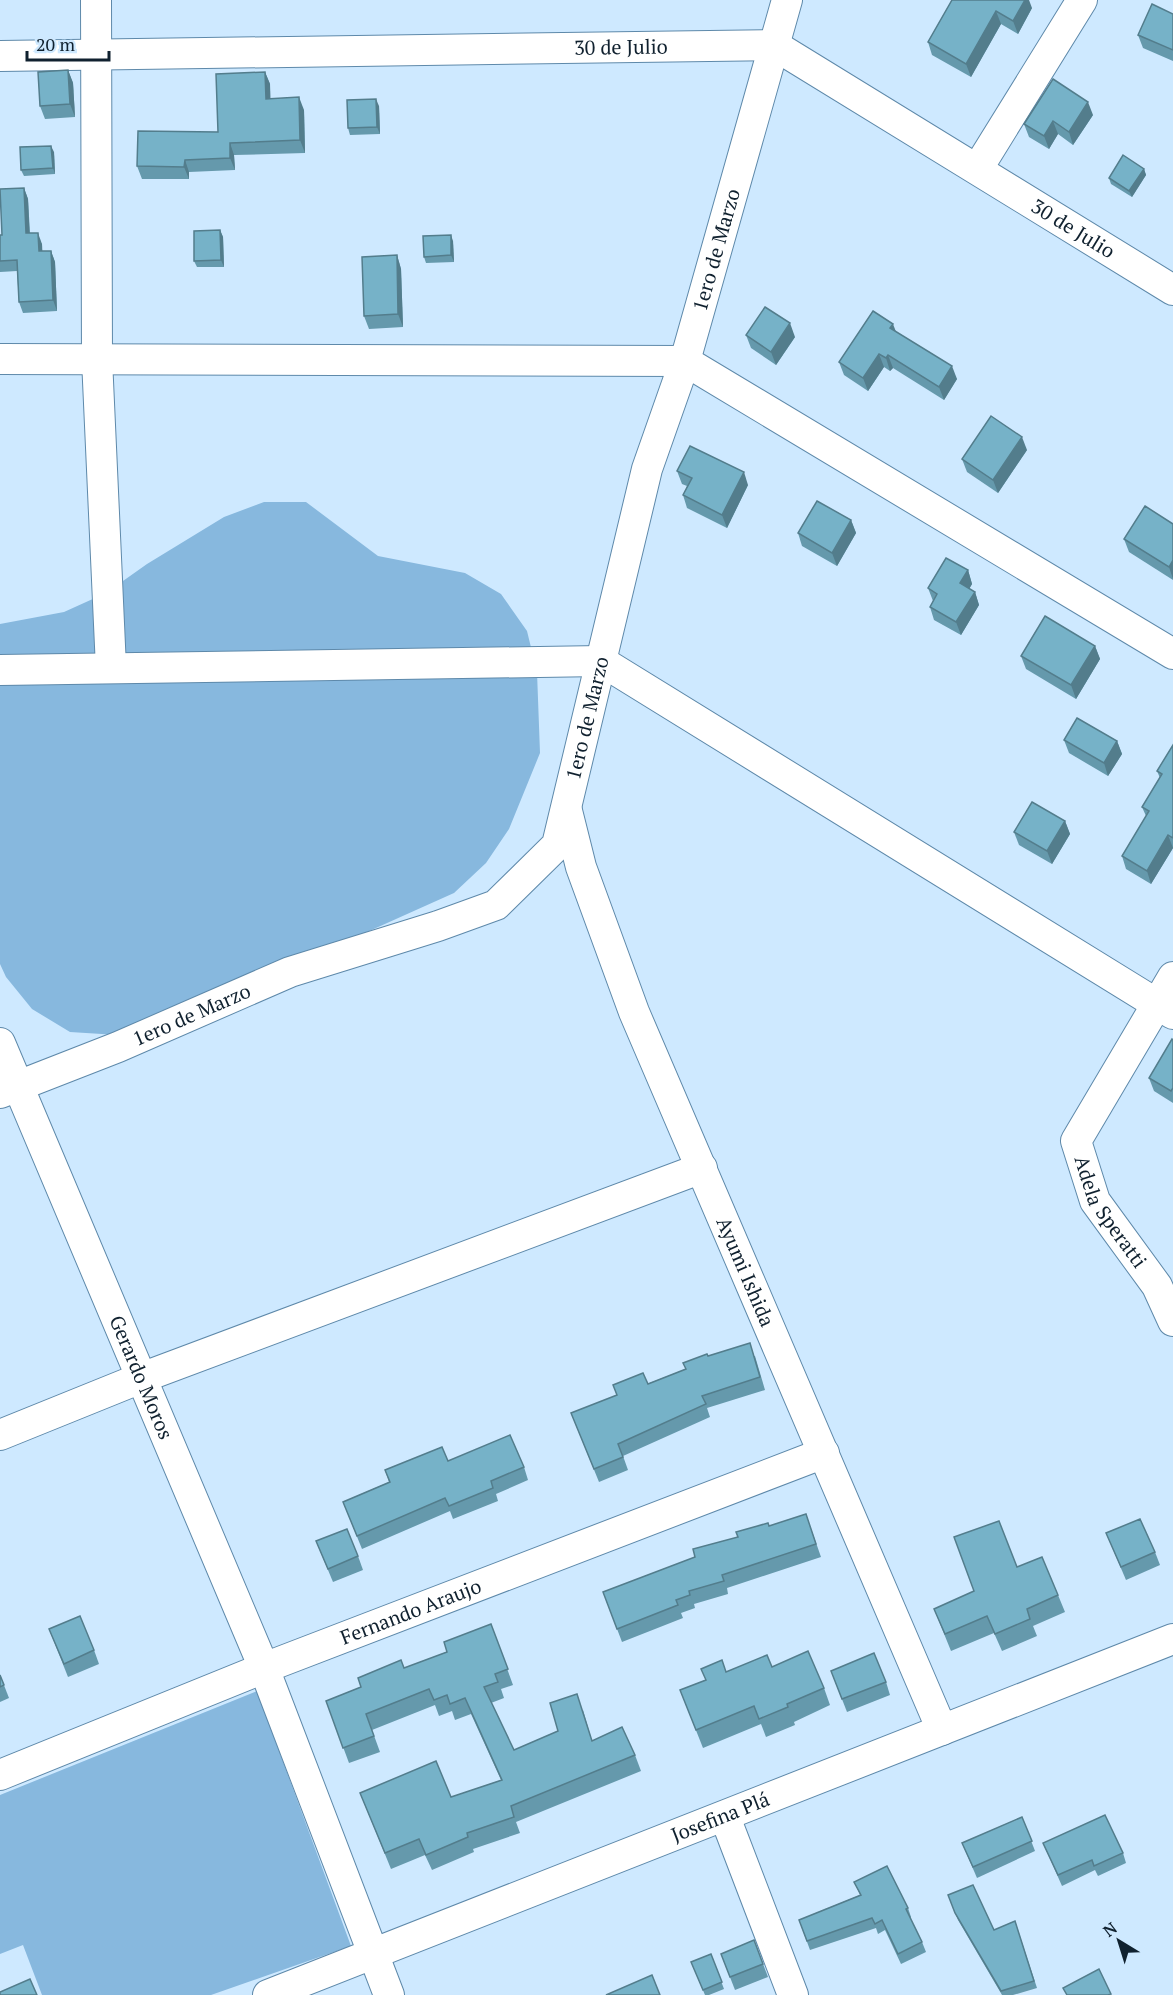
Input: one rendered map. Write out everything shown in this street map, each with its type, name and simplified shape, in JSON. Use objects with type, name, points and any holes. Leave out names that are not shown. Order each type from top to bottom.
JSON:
[{"type":"street","points":[[96,0],[97,359],[111,668]]},
{"type":"street","name":"1ero de Marzo","points":[[9,1090],[118,1047],[290,972],[438,926],[496,905],[557,845],[647,469],[685,361],[787,0]]},
{"type":"street","points":[[978,168],[1082,0]]},
{"type":"street","name":"30 de Julio","points":[[0,56],[774,45],[978,168],[1173,290]]},
{"type":"street","points":[[0,359],[685,361],[1173,654]]},
{"type":"street","points":[[0,670],[601,662],[1165,1009]]},
{"type":"street","name":"Ayumi Ishida","points":[[566,808],[580,867],[634,1012],[942,1730]]},
{"type":"street","name":"Adela Speratti","points":[[1173,976],[1165,1009],[1076,1141],[1095,1201],[1156,1286],[1173,1321]]},
{"type":"street","name":"Gerardo Moros","points":[[0,1043],[9,1090],[141,1378],[264,1668],[373,1954]]},
{"type":"street","points":[[0,1435],[141,1378],[702,1168]]},
{"type":"street","name":"Fernando Araujo","points":[[0,1775],[264,1668],[824,1453]]},
{"type":"street","name":"Josefina Plá","points":[[268,1995],[1173,1639]]},
{"type":"street","points":[[725,1817],[793,1995]]},
{"type":"street","points":[[373,1954],[388,1995]]},
{"type":"shaded area","points":[[264,502],[306,502],[378,556],[465,573],[501,594],[527,631],[537,672],[540,753],[509,829],[486,863],[454,893],[289,967],[118,1035],[70,1032],[32,1009],[6,977],[0,964],[0,624],[64,612],[106,593],[147,564],[224,517]]},
{"type":"shaded area","points":[[257,1691],[351,1946],[211,1995],[42,1995],[23,1945],[0,1954],[0,1795]]},
{"type":"building","points":[[952,0],[1025,0],[1013,21],[996,11],[966,64],[928,42]]},
{"type":"building","points":[[1152,4],[1173,14],[1173,50],[1138,35]]},
{"type":"building","points":[[68,70],[70,104],[40,106],[38,72]]},
{"type":"building","points":[[265,72],[266,99],[299,97],[300,140],[230,143],[230,158],[185,160],[184,167],[137,166],[138,131],[218,132],[216,74]]},
{"type":"building","points":[[1053,79],[1088,102],[1069,132],[1053,121],[1044,136],[1024,124]]},
{"type":"building","points":[[376,99],[377,127],[348,128],[347,100]]},
{"type":"building","points":[[51,146],[53,168],[21,170],[20,147]]},
{"type":"building","points":[[1123,155],[1144,169],[1129,191],[1109,178]]},
{"type":"building","points":[[24,188],[26,233],[38,233],[39,251],[51,251],[53,300],[19,302],[17,260],[0,261],[0,235],[2,235],[0,189]]},
{"type":"building","points":[[220,230],[221,260],[194,261],[194,231]]},
{"type":"building","points":[[451,235],[451,255],[424,257],[423,236]]},
{"type":"building","points":[[397,255],[398,314],[364,316],[362,257]]},
{"type":"building","points":[[765,307],[790,323],[771,352],[746,335]]},
{"type":"building","points":[[873,311],[893,324],[890,328],[952,366],[939,387],[888,355],[886,358],[879,354],[863,378],[839,362]]},
{"type":"building","points":[[991,416],[1022,437],[993,480],[962,459]]},
{"type":"building","points":[[690,446],[744,472],[722,515],[683,495],[692,478],[677,471]]},
{"type":"building","points":[[817,501],[851,520],[832,553],[798,533]]},
{"type":"building","points":[[1145,506],[1173,524],[1173,560],[1169,567],[1124,539]]},
{"type":"building","points":[[946,558],[968,570],[960,583],[975,592],[956,622],[930,607],[937,594],[928,588]]},
{"type":"building","points":[[1045,616],[1095,646],[1071,685],[1021,656]]},
{"type":"building","points":[[1077,718],[1117,741],[1104,763],[1064,740]]},
{"type":"building","points":[[1173,745],[1173,838],[1168,835],[1147,871],[1122,856],[1149,811],[1142,807],[1162,774],[1157,771]]},
{"type":"building","points":[[1032,802],[1065,821],[1047,851],[1014,832]]},
{"type":"building","points":[[1172,1039],[1173,1088],[1171,1091],[1149,1078]]},
{"type":"building","points":[[750,1343],[760,1377],[702,1396],[706,1404],[618,1444],[623,1457],[594,1469],[571,1413],[617,1395],[613,1385],[643,1373],[648,1384],[686,1369],[683,1363]]},
{"type":"building","points":[[510,1435],[524,1467],[491,1481],[493,1488],[449,1506],[445,1498],[357,1536],[343,1502],[390,1482],[385,1470],[442,1447],[448,1461]]},
{"type":"building","points":[[806,1514],[816,1544],[722,1575],[724,1581],[689,1591],[690,1595],[676,1600],[678,1605],[617,1629],[603,1592],[695,1557],[693,1549],[738,1537],[736,1532],[768,1523],[769,1526]]},
{"type":"building","points":[[1140,1519],[1155,1552],[1121,1567],[1106,1533]]},
{"type":"building","points":[[999,1521],[1017,1567],[1042,1557],[1058,1595],[1027,1609],[1030,1619],[995,1634],[987,1616],[945,1634],[934,1609],[974,1591],[954,1537]]},
{"type":"building","points":[[347,1529],[358,1556],[328,1569],[316,1541]]},
{"type":"building","points":[[80,1616],[94,1650],[64,1664],[49,1629]]},
{"type":"building","points":[[491,1624],[508,1669],[495,1674],[498,1682],[484,1687],[514,1750],[558,1731],[550,1703],[577,1694],[592,1741],[622,1727],[635,1755],[511,1806],[514,1817],[467,1833],[468,1837],[426,1855],[419,1839],[385,1853],[360,1793],[436,1761],[451,1797],[502,1780],[465,1698],[450,1704],[447,1695],[434,1700],[429,1689],[366,1714],[374,1736],[343,1748],[326,1701],[361,1687],[358,1678],[401,1660],[404,1668],[447,1652],[444,1642]]},
{"type":"building","points":[[808,1651],[824,1688],[759,1719],[754,1706],[696,1730],[680,1690],[706,1680],[701,1669],[722,1660],[726,1672],[767,1655],[772,1667]]},
{"type":"building","points":[[874,1653],[886,1682],[842,1699],[831,1671]]},
{"type":"building","points":[[0,1675],[4,1685],[0,1687]]},
{"type":"building","points":[[1105,1815],[1123,1853],[1094,1866],[1092,1860],[1058,1875],[1043,1843]]},
{"type":"building","points":[[1022,1817],[1032,1841],[973,1867],[962,1843]]},
{"type":"building","points":[[887,1866],[922,1942],[898,1954],[882,1920],[875,1924],[872,1918],[807,1941],[799,1920],[861,1895],[854,1882]]},
{"type":"building","points":[[973,1885],[994,1930],[1015,1921],[1034,1981],[1001,1991],[955,1913],[948,1895]]},
{"type":"building","points":[[754,1940],[763,1964],[730,1977],[721,1954]]},
{"type":"building","points":[[711,1954],[722,1982],[703,1990],[691,1962]]},
{"type":"building","points":[[1099,1969],[1111,1994],[1067,1995],[1063,1988]]},
{"type":"building","points":[[652,1975],[660,1995],[606,1995]]},
{"type":"building","points":[[30,1979],[37,1995],[0,1995],[0,1992]]}]
